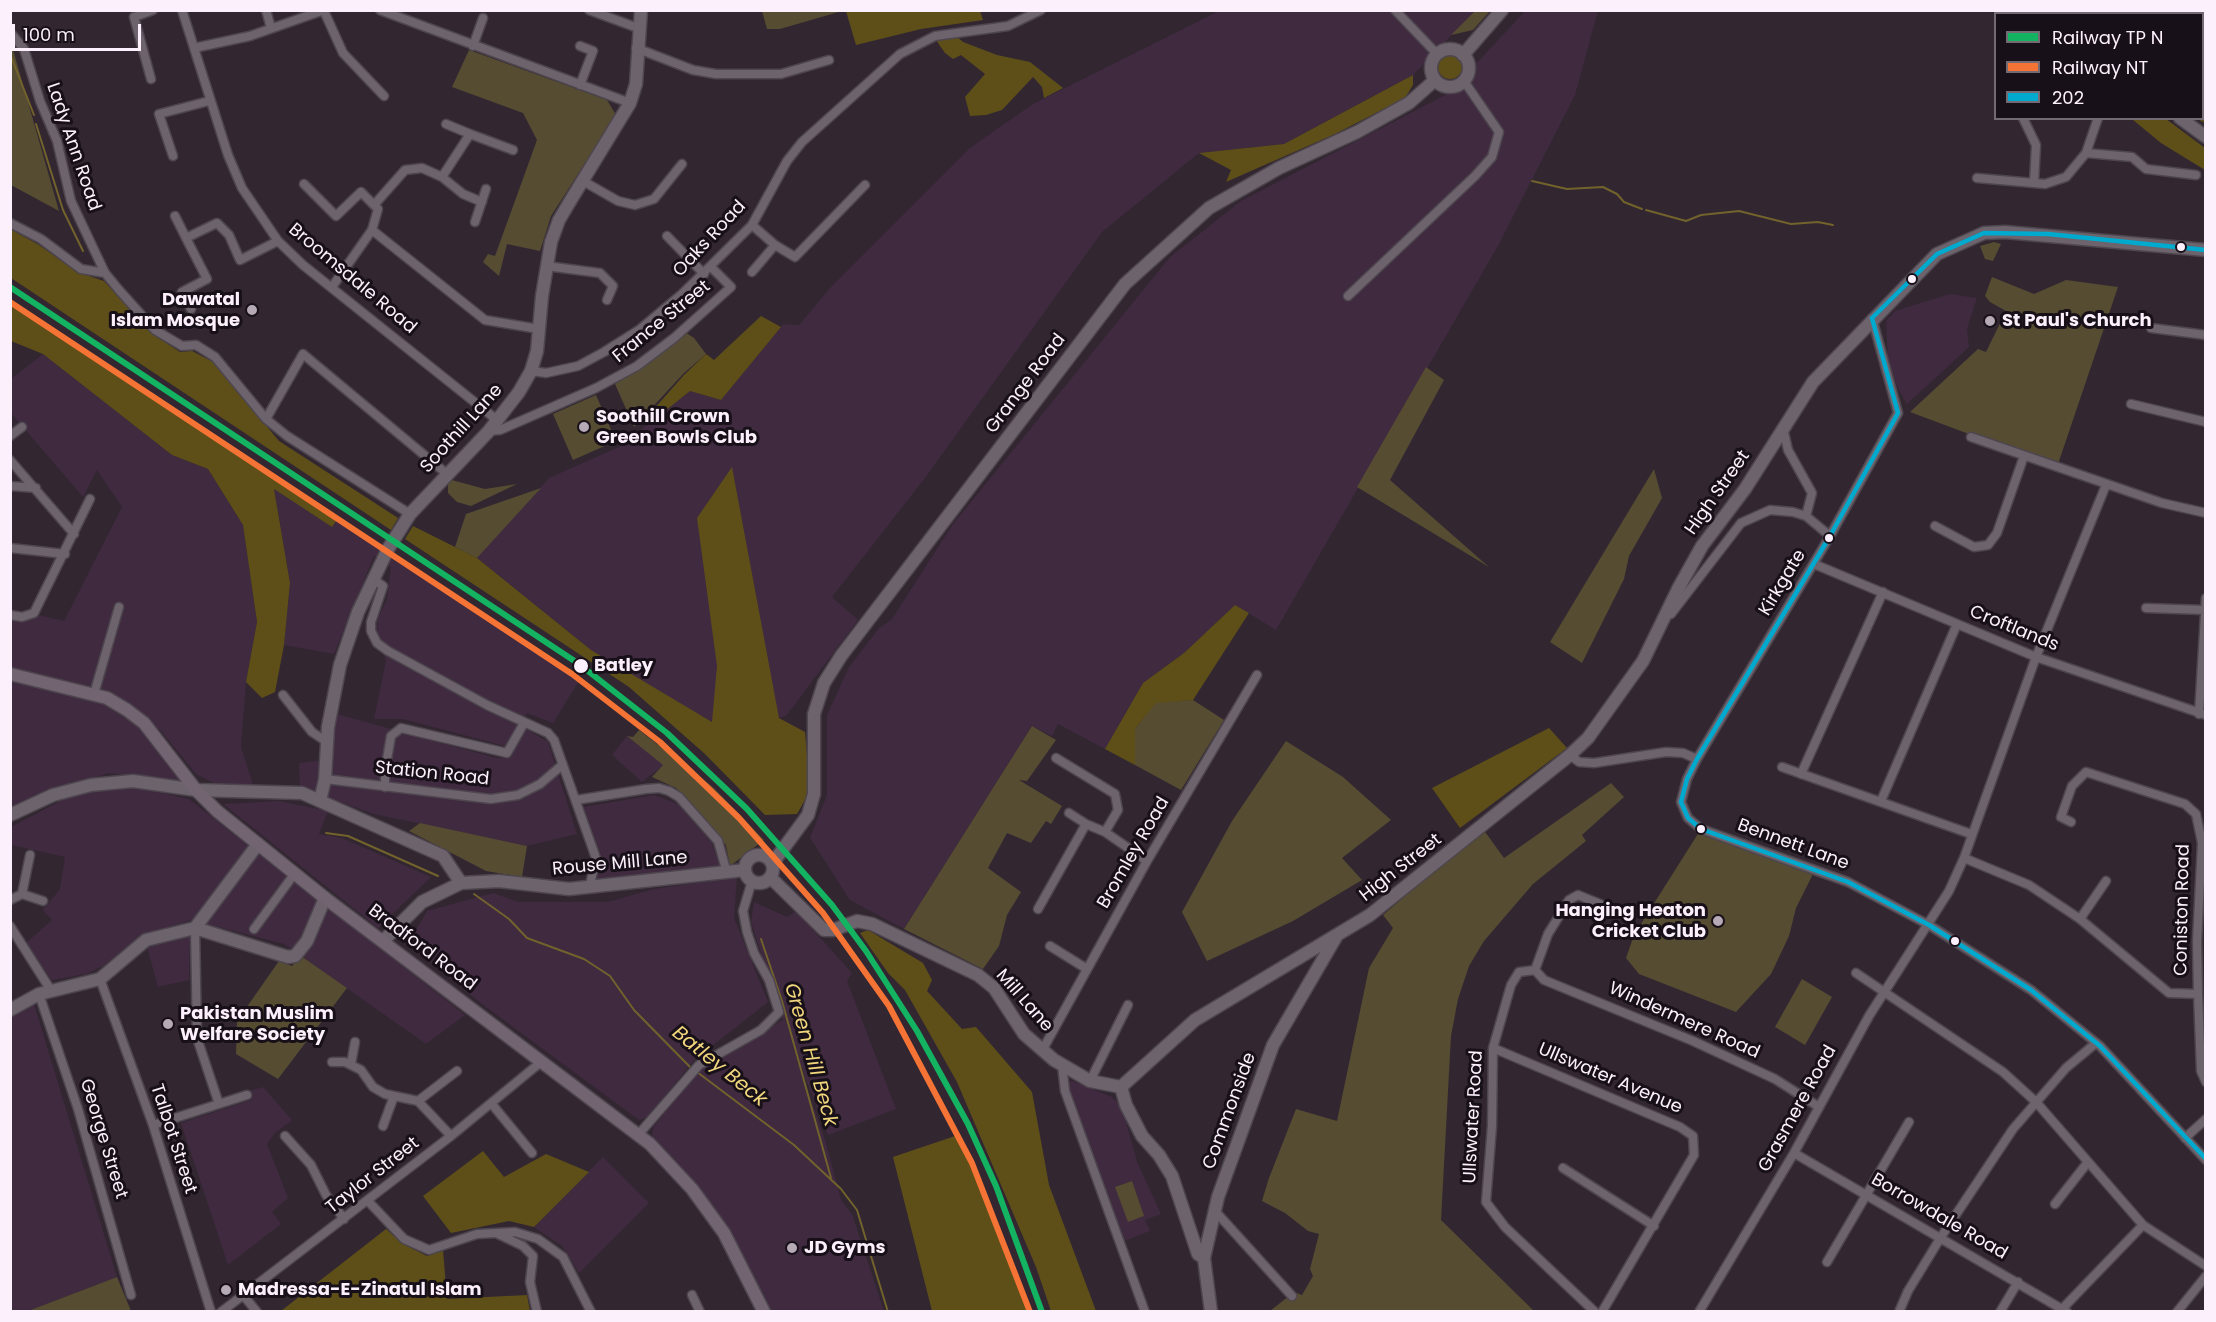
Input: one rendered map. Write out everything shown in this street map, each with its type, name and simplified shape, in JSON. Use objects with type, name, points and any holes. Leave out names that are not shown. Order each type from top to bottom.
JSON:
[{"type":"main road","name":"Bradford Road","points":[[10,674],[107,698],[144,723],[196,790],[258,844],[325,898],[638,1135],[692,1189],[719,1226],[764,1311]]},
{"type":"street","points":[[151,79],[134,17],[153,10]]},
{"type":"street","name":"Broomsdale Road","points":[[182,10],[209,101],[242,188],[278,241],[497,420]]},
{"type":"street","points":[[266,10],[271,28]]},
{"type":"street","points":[[194,48],[250,36],[324,10],[342,53],[384,96]]},
{"type":"street","points":[[380,10],[630,103]]},
{"type":"street","points":[[589,10],[638,28]]},
{"type":"street","name":"Soothill Lane","points":[[320,801],[340,665],[358,612],[388,549],[407,518],[488,432],[531,371],[537,351],[546,266],[559,220],[630,103],[636,84],[636,48],[641,10]]},
{"type":"street","name":"Oaks Road","points":[[531,371],[546,373],[578,366],[639,330],[707,271],[752,225],[802,142],[900,54],[935,36],[1008,26],[1041,10]]},
{"type":"street","points":[[1395,10],[1437,54]]},
{"type":"street","points":[[1463,55],[1502,10]]},
{"type":"street","points":[[473,46],[483,18]]},
{"type":"street","name":"Lady Ann Road","points":[[10,32],[24,49],[40,100],[57,141],[71,201],[105,273],[155,330],[182,346],[196,345],[215,357],[266,419],[407,518]]},
{"type":"street","points":[[580,45],[592,51],[580,85]]},
{"type":"street","points":[[636,48],[693,70],[716,74],[781,74],[829,60]]},
{"type":"street","points":[[1451,49],[1463,55],[1468,64],[1464,81],[1456,86],[1448,87],[1435,80],[1431,63],[1437,54],[1451,49]]},
{"type":"street","name":"Grange Road","points":[[749,875],[747,862],[753,856],[769,866],[798,831],[807,815],[814,794],[814,714],[824,683],[841,656],[1125,284],[1209,208],[1279,168],[1357,132],[1409,103],[1435,80]]},
{"type":"street","points":[[1348,296],[1475,176],[1492,157],[1499,132],[1464,81]]},
{"type":"street","points":[[173,156],[159,114],[209,101]]},
{"type":"street","points":[[2024,120],[2036,145],[2034,183]]},
{"type":"street","points":[[1977,178],[2051,183],[2066,177],[2086,153],[2097,120]]},
{"type":"street","points":[[2183,120],[2205,137]]},
{"type":"street","points":[[446,124],[513,150]]},
{"type":"street","points":[[442,177],[470,134]]},
{"type":"street","points":[[2086,153],[2132,158],[2146,169],[2196,175]]},
{"type":"street","points":[[583,181],[618,201],[635,205],[654,199],[682,164]]},
{"type":"street","points":[[374,205],[405,170],[422,168],[442,177],[462,194],[482,202]]},
{"type":"street","points":[[304,184],[336,216],[361,192],[378,209],[372,230],[332,287]]},
{"type":"street","points":[[752,225],[775,245],[795,257],[865,185]]},
{"type":"street","points":[[475,222],[486,189]]},
{"type":"street","points":[[175,216],[207,279],[182,292],[192,309]]},
{"type":"street","points":[[10,223],[41,239],[81,269],[105,273]]},
{"type":"street","points":[[186,238],[217,223],[229,235],[240,260],[278,241]]},
{"type":"street","points":[[372,230],[485,320],[538,329]]},
{"type":"street","name":"High Street","points":[[1336,937],[1371,915],[1588,738],[1624,690],[1659,631],[1678,589],[1702,546],[1745,489],[1813,382],[1872,318],[1936,254],[1984,233],[2048,234],[2205,250]]},
{"type":"street","points":[[667,236],[707,271]]},
{"type":"street","points":[[752,272],[775,245]]},
{"type":"street","points":[[546,266],[600,273],[613,286],[607,300]]},
{"type":"street","name":"France Street","points":[[488,432],[500,430],[596,388],[637,366],[674,338],[731,287],[707,271]]},
{"type":"street","name":"Kirkgate","points":[[1681,802],[1687,780],[1697,759],[1814,564],[1898,413],[1872,318]]},
{"type":"street","points":[[2151,328],[2205,335]]},
{"type":"street","points":[[266,419],[303,354],[447,474]]},
{"type":"street","points":[[2131,404],[2205,422]]},
{"type":"street","points":[[10,436],[22,427]]},
{"type":"street","points":[[1783,428],[1788,450],[1812,493],[1806,516]]},
{"type":"street","points":[[1971,437],[2106,485],[2162,503],[2205,513]]},
{"type":"street","points":[[1935,526],[1974,547],[1988,545],[1997,533],[2024,456]]},
{"type":"street","points":[[10,460],[74,534]]},
{"type":"street","name":"Grasmere Road","points":[[1699,1311],[1794,1153],[1884,991],[1929,925],[1964,858],[2036,657],[2106,485]]},
{"type":"street","points":[[10,486],[36,488]]},
{"type":"street","points":[[10,615],[22,616],[34,613],[90,499]]},
{"type":"street","points":[[1659,631],[1741,523],[1770,510],[1793,512],[1806,516],[1830,536]]},
{"type":"street","points":[[10,548],[64,554]]},
{"type":"street","name":"Croftlands","points":[[1814,564],[2036,657],[2202,714]]},
{"type":"street","points":[[373,579],[383,586],[371,622],[371,632],[377,643],[487,705],[548,733],[554,740],[596,858],[590,885]]},
{"type":"street","points":[[1801,774],[1883,592]]},
{"type":"street","points":[[2202,714],[2205,598]]},
{"type":"street","points":[[94,694],[119,607]]},
{"type":"street","points":[[2146,608],[2205,610]]},
{"type":"street","points":[[1881,801],[1957,624]]},
{"type":"street","name":"Bromley Road","points":[[1043,1049],[1147,861],[1257,675]]},
{"type":"street","points":[[283,695],[312,732],[327,742]]},
{"type":"street","points":[[385,787],[385,771],[391,736],[400,728],[507,753],[524,723]]},
{"type":"street","points":[[1570,755],[1579,762],[1594,763],[1666,752],[1683,753],[1697,759]]},
{"type":"street","points":[[1056,755],[1115,794],[1118,810],[1105,832]]},
{"type":"street","name":"Station Road","points":[[325,779],[491,799],[518,795],[540,784],[561,765]]},
{"type":"street","points":[[1782,767],[1971,834]]},
{"type":"street","name":"Coniston Road","points":[[2071,822],[2061,817],[2072,786],[2086,772],[2185,804],[2196,814],[2202,843],[2197,941],[2201,1071],[2205,1082]]},
{"type":"street","points":[[10,815],[53,795],[92,784],[133,781],[196,790],[302,794],[443,856],[461,883]]},
{"type":"street","points":[[576,800],[659,788],[669,791],[679,797],[718,841],[727,873]]},
{"type":"street","name":"Bennett Lane","points":[[1681,802],[1688,818],[1701,829],[1848,882],[1929,925],[2031,990],[2096,1043],[2205,1160]]},
{"type":"street","points":[[1069,813],[1105,832],[1147,861]]},
{"type":"street","points":[[1038,909],[1086,824]]},
{"type":"street","points":[[219,1104],[197,1038],[195,928],[258,844]]},
{"type":"street","points":[[22,894],[30,855]]},
{"type":"street","points":[[1964,858],[2029,885],[2080,919],[2169,993],[2198,993]]},
{"type":"street","name":"Rouse Mill Lane","points":[[383,941],[422,903],[461,883],[499,881],[569,889],[590,885],[727,873],[749,875],[760,882],[769,866]]},
{"type":"street","name":"Mill Lane","points":[[769,866],[824,930],[833,930],[857,921],[872,924],[978,975],[994,988],[1024,1034],[1062,1065],[1090,1081],[1121,1087]]},
{"type":"street","points":[[254,929],[295,873]]},
{"type":"street","points":[[638,1135],[699,1065],[761,1030],[779,1012],[769,980],[754,953],[747,932],[743,911],[749,875]]},
{"type":"street","points":[[2080,919],[2106,882]]},
{"type":"street","points":[[10,900],[22,894],[43,902]]},
{"type":"street","points":[[1535,970],[1548,934],[1569,900],[1578,895],[1605,906]]},
{"type":"street","points":[[10,1010],[46,993],[100,979],[146,940],[195,928],[288,957],[295,956],[307,941],[325,898]]},
{"type":"street","name":"George Street","points":[[10,926],[46,993],[131,1295]]},
{"type":"street","points":[[1204,1258],[1198,1254],[1172,1176],[1159,1155],[1142,1136],[1126,1106],[1121,1087],[1196,1020],[1327,940],[1336,937]]},
{"type":"street","name":"Commonside","points":[[1211,1311],[1204,1258],[1215,1211],[1273,1045],[1336,937]]},
{"type":"street","points":[[1050,946],[1087,969]]},
{"type":"street","name":"Ullswater Road","points":[[1535,970],[1519,972],[1511,985],[1493,1048],[1492,1125],[1486,1202],[1505,1227],[1595,1311]]},
{"type":"street","name":"Windermere Road","points":[[1535,970],[1544,980],[1693,1041],[1775,1079],[1819,1107]]},
{"type":"street","points":[[1856,973],[2003,1072],[2036,1102],[2143,1225],[2205,1266]]},
{"type":"street","name":"Talbot Street","points":[[100,979],[153,1125],[211,1311]]},
{"type":"street","points":[[1090,1081],[1128,1005]]},
{"type":"street","points":[[351,1064],[355,1042]]},
{"type":"street","points":[[1899,1311],[1908,1291],[1941,1237],[2013,1129],[2066,1068],[2096,1043]]},
{"type":"street","name":"Ullswater Avenue","points":[[1493,1048],[1680,1127],[1693,1137],[1694,1155],[1602,1311]]},
{"type":"street","points":[[332,1062],[351,1064],[361,1070],[373,1087],[394,1096],[418,1101],[451,1136]]},
{"type":"street","name":"Taylor Street","points":[[221,1311],[368,1201],[541,1062]]},
{"type":"street","points":[[1062,1065],[1065,1091],[1145,1311]]},
{"type":"street","points":[[418,1101],[457,1071]]},
{"type":"street","points":[[153,1125],[247,1095]]},
{"type":"street","points":[[383,1126],[394,1096]]},
{"type":"street","points":[[491,1103],[532,1153]]},
{"type":"street","points":[[2185,1138],[2205,1119]]},
{"type":"street","points":[[1827,1262],[1909,1122]]},
{"type":"street","points":[[285,1136],[311,1165],[326,1195],[344,1219]]},
{"type":"street","name":"Borrowdale Road","points":[[1794,1153],[2065,1310]]},
{"type":"street","points":[[2055,1204],[2088,1162]]},
{"type":"street","points":[[1563,1168],[1654,1226]]},
{"type":"street","points":[[368,1201],[404,1239],[429,1250],[477,1234],[495,1232],[514,1232],[538,1239],[563,1257],[591,1311]]},
{"type":"street","points":[[1215,1211],[1292,1296]]},
{"type":"street","points":[[2065,1310],[2143,1225]]},
{"type":"street","points":[[495,1232],[523,1246],[533,1256],[530,1282],[537,1311]]},
{"type":"street","points":[[2177,1311],[2205,1276]]},
{"type":"street","points":[[2000,1311],[2018,1282]]},
{"type":"street","points":[[243,1295],[257,1311]]},
{"type":"street","points":[[692,1295],[700,1311]]},
{"type":"shaded area","points":[[762,10],[842,11],[780,29],[767,29]]},
{"type":"shaded area","points":[[846,11],[980,11],[983,20],[921,29],[856,45]]},
{"type":"shaded area","points":[[1219,11],[1475,11],[1413,75],[1284,144],[1199,153],[1102,232],[925,478],[832,597],[858,620],[786,716],[728,730],[675,702],[591,650],[477,558],[549,478],[619,447],[690,391],[721,400],[783,324],[799,325],[831,287],[970,148],[1033,104]]},
{"type":"shaded area","points":[[1475,11],[1490,11],[1473,30],[1451,35]]},
{"type":"shaded area","points":[[1525,11],[1598,11],[1575,95],[1499,244],[1276,630],[1235,605],[1184,653],[1143,683],[1105,749],[1058,724],[1052,736],[1032,726],[904,929],[850,900],[810,838],[827,795],[827,715],[849,667],[879,628],[892,619],[953,524],[1170,257],[1241,201],[1449,93]]},
{"type":"shaded area","points":[[2205,11],[2205,123],[2199,120],[2204,120],[2204,12],[2078,12]]},
{"type":"shaded area","points":[[955,35],[963,42],[997,55],[1030,62],[1063,88],[1044,98],[1042,87],[1033,77],[1002,110],[986,115],[970,116],[965,97],[985,74],[961,55],[953,59],[945,53],[936,40]]},
{"type":"shaded area","points":[[10,44],[12,46],[59,211],[11,185]]},
{"type":"shaded area","points":[[469,50],[607,100],[616,115],[551,216],[540,251],[507,244],[499,276],[483,262],[488,254],[495,256],[537,140],[523,113],[452,87]]},
{"type":"shaded area","points":[[1450,55],[1455,56],[1461,62],[1461,72],[1455,78],[1450,79],[1445,78],[1439,72],[1438,67],[1439,62],[1445,56]]},
{"type":"shaded area","points":[[1413,75],[1413,85],[1405,98],[1335,134],[1226,182],[1231,170],[1199,153],[1284,144]]},
{"type":"shaded area","points":[[2133,120],[2167,120],[2205,148],[2205,170],[2161,143]]},
{"type":"shaded area","points":[[10,229],[39,245],[77,272],[104,281],[152,334],[180,352],[192,351],[213,362],[279,441],[398,518],[391,530],[11,278]]},
{"type":"shaded area","points":[[1994,242],[2001,244],[1993,261],[1985,259],[1980,246]]},
{"type":"shaded area","points":[[1992,277],[2034,294],[2066,280],[2118,287],[2057,467],[1910,412],[1978,349],[1986,352],[2006,311],[1990,302],[1985,296]]},
{"type":"shaded area","points":[[1950,294],[1977,298],[1967,329],[1969,347],[1907,404],[1899,391],[1888,360],[1886,321],[1895,311]]},
{"type":"shaded area","points":[[10,301],[339,517],[332,527],[274,489],[290,583],[284,645],[275,692],[262,698],[246,682],[257,622],[243,525],[208,469],[172,455],[43,354],[11,341]]},
{"type":"shaded area","points":[[761,316],[781,327],[721,400],[690,391],[650,423],[646,418],[684,375],[706,354],[714,360]]},
{"type":"shaded area","points":[[685,332],[694,338],[706,354],[684,373],[634,427],[615,384]]},
{"type":"shaded area","points":[[43,354],[172,455],[208,469],[243,525],[257,622],[246,682],[241,747],[254,788],[222,787],[196,774],[161,731],[116,696],[11,668],[11,609],[64,621],[122,507],[97,470],[83,497],[11,413],[11,379]]},
{"type":"shaded area","points":[[1426,367],[1444,380],[1390,480],[1489,567],[1357,487]]},
{"type":"shaded area","name":"Soothill Crown Green Bowls Club","points":[[596,395],[616,441],[573,460],[553,414]]},
{"type":"shaded area","points":[[732,467],[779,718],[805,732],[810,791],[797,814],[765,815],[705,754],[629,687],[405,539],[413,526],[477,558],[591,650],[712,722],[717,666],[697,518]]},
{"type":"shaded area","points":[[1654,469],[1662,498],[1629,556],[1624,579],[1582,663],[1550,642]]},
{"type":"shaded area","points":[[448,479],[485,489],[517,484],[471,506],[457,502],[448,493]]},
{"type":"shaded area","points":[[274,488],[332,527],[339,517],[579,681],[553,723],[527,713],[505,746],[403,719],[374,719],[386,661],[377,630],[378,618],[387,599],[391,567],[374,556],[334,654],[284,645],[290,583]]},
{"type":"shaded area","points":[[541,488],[477,558],[455,547],[466,514]]},
{"type":"shaded area","points":[[1235,605],[1249,613],[1193,700],[1156,703],[1135,729],[1135,765],[1105,749],[1143,683],[1184,653]]},
{"type":"shaded area","points":[[11,679],[97,701],[135,723],[185,782],[108,773],[11,807]]},
{"type":"shaded area","points":[[1193,700],[1224,720],[1181,790],[1135,765],[1135,729],[1156,702]]},
{"type":"shaded area","points":[[337,714],[496,758],[511,757],[525,728],[548,742],[577,834],[527,846],[374,814],[300,788],[299,763],[331,759]]},
{"type":"shaded area","points":[[1032,726],[1056,740],[1027,781],[1019,780],[1062,806],[1051,824],[1046,821],[1031,843],[1007,833],[988,868],[1021,892],[1007,915],[999,946],[983,969],[904,929]]},
{"type":"shaded area","points":[[1549,728],[1567,748],[1460,828],[1432,788]]},
{"type":"shaded area","points":[[639,730],[713,787],[764,840],[730,866],[726,845],[676,788],[652,777],[663,765],[627,736],[633,737]]},
{"type":"shaded area","points":[[627,736],[664,765],[642,782],[612,755]]},
{"type":"shaded area","points":[[1286,741],[1343,777],[1391,820],[1342,858],[1362,880],[1293,921],[1207,961],[1182,912],[1232,821]]},
{"type":"shaded area","points":[[1611,783],[1624,797],[1582,835],[1586,841],[1533,884],[1484,941],[1469,966],[1458,999],[1451,1036],[1441,1220],[1534,1311],[1270,1311],[1294,1292],[1302,1295],[1313,1276],[1310,1269],[1319,1234],[1308,1231],[1285,1213],[1262,1201],[1296,1109],[1337,1121],[1369,968],[1393,928],[1383,915],[1483,829],[1504,858]]},
{"type":"shaded area","points":[[135,787],[189,799],[465,1015],[426,1044],[284,944],[191,920],[142,935],[103,966],[86,974],[52,980],[25,944],[52,920],[43,910],[60,889],[65,857],[11,845],[11,827],[68,797],[99,790]]},
{"type":"shaded area","points":[[654,795],[678,804],[712,843],[720,867],[596,880],[604,863],[583,807]]},
{"type":"shaded area","points":[[279,801],[328,811],[319,834],[342,838],[431,877],[378,928],[223,804]]},
{"type":"shaded area","points":[[420,823],[527,846],[522,877],[486,871],[409,831]]},
{"type":"shaded area","name":"Hanging Heaton Cricket Club","points":[[1701,829],[1815,870],[1796,908],[1789,936],[1771,974],[1736,1012],[1639,974],[1626,958],[1634,935]]},
{"type":"shaded area","points":[[737,877],[734,918],[768,1002],[694,1060],[648,1117],[639,1120],[478,1001],[408,943],[427,911],[493,893],[519,902],[608,902],[654,889]]},
{"type":"shaded area","points":[[754,902],[787,917],[796,911],[852,973],[847,981],[896,1109],[828,1135],[791,1042],[826,1143],[841,1200],[852,1214],[884,1311],[764,1311],[692,1189],[650,1144],[654,1126],[701,1069],[783,1020],[751,922]]},
{"type":"shaded area","points":[[868,930],[923,963],[932,980],[927,991],[962,1029],[976,1027],[1032,1092],[1049,1185],[1096,1311],[1051,1311],[1036,1267],[957,1082],[905,990],[888,973],[860,933]]},
{"type":"shaded area","points":[[190,936],[189,980],[158,987],[147,947]]},
{"type":"shaded area","points":[[301,956],[347,988],[278,1079],[236,1054],[237,1021],[279,961],[292,966]]},
{"type":"shaded area","points":[[1802,979],[1832,997],[1805,1045],[1775,1027]]},
{"type":"shaded area","points":[[34,1004],[117,1277],[28,1311],[11,1312],[11,1013]]},
{"type":"shaded area","points":[[1072,1081],[1112,1097],[1122,1107],[1137,1162],[1161,1214],[1145,1220],[1150,1231],[1124,1241],[1068,1090],[1068,1083]]},
{"type":"shaded area","points":[[263,1087],[292,1120],[275,1133],[267,1144],[288,1198],[272,1212],[281,1224],[228,1265],[181,1123],[251,1100],[249,1091]]},
{"type":"shaded area","points":[[958,1135],[997,1223],[1028,1311],[932,1311],[893,1157]]},
{"type":"shaded area","points":[[483,1151],[504,1177],[546,1154],[589,1172],[534,1227],[509,1221],[451,1233],[423,1196]]},
{"type":"shaded area","points":[[603,1157],[649,1203],[579,1273],[562,1246],[534,1227]]},
{"type":"shaded area","points":[[1132,1181],[1144,1216],[1128,1222],[1115,1187]]},
{"type":"shaded area","points":[[386,1229],[403,1244],[427,1256],[443,1250],[447,1299],[527,1295],[530,1311],[281,1311]]},
{"type":"shaded area","points":[[117,1277],[131,1311],[28,1311]]},
{"type":"waterway","points":[[10,54],[34,115]]},
{"type":"waterway","points":[[36,124],[63,210],[83,251]]},
{"type":"waterway","name":"Green Hill Beck","points":[[1532,181],[1567,189],[1603,187],[1617,194],[1624,202],[1642,209]]},
{"type":"waterway","name":"Green Hill Beck","points":[[1646,210],[1686,221],[1701,215],[1739,211],[1791,224],[1818,222],[1833,225]]},
{"type":"waterway","name":"Batley Beck","points":[[326,833],[348,836],[438,876]]},
{"type":"waterway","name":"Batley Beck","points":[[474,894],[509,919],[527,938],[584,959],[610,976],[634,1010],[692,1069]]},
{"type":"waterway","name":"Green Hill Beck","points":[[761,939],[782,1001],[831,1178]]},
{"type":"waterway","name":"Batley Beck","points":[[697,1072],[794,1145],[841,1189],[857,1210],[888,1312]]},
{"type":"transit line","name":"202","points":[[2206,250],[2048,234],[1984,233],[1937,254],[1872,318],[1898,413],[1830,536],[1697,759],[1687,779],[1681,802],[1688,818],[1701,829],[1848,882],[1929,925],[2031,990],[2100,1046],[2206,1159]]},
{"type":"transit line","points":[[10,287],[579,664],[667,733],[747,809],[832,905],[866,951],[917,1031],[968,1124],[996,1186],[1042,1312]]},
{"type":"rail line","name":"NT","points":[[10,302],[572,674],[660,742],[739,818],[823,913],[889,1006],[972,1163],[1030,1312]]},
{"type":"place","name":"Dawatal Islam Mosque","points":[[252,310]]},
{"type":"place","name":"St Paul's Church","points":[[1990,321]]},
{"type":"place","name":"Soothill Crown Green Bowls Club","points":[[584,427]]},
{"type":"place","name":"Batley","points":[[581,666]]},
{"type":"place","name":"Hanging Heaton Cricket Club","points":[[1718,921]]},
{"type":"place","name":"Pakistan Muslim Welfare Society","points":[[168,1024]]},
{"type":"place","name":"JD Gyms","points":[[792,1248]]},
{"type":"place","name":"Madressa-E-Zinatul Islam","points":[[226,1290]]}]
